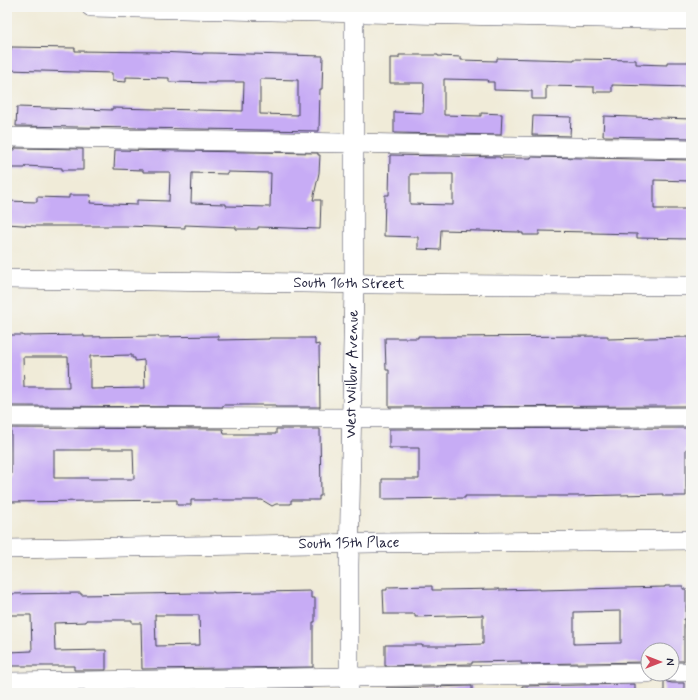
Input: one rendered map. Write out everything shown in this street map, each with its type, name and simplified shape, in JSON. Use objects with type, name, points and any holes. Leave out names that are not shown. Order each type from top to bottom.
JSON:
[{"type":"street","points":[[91,7],[354,10],[691,20]]},
{"type":"street","name":"West Wilbur Avenue","points":[[349,685],[349,543],[354,284],[354,10]]},
{"type":"street","points":[[7,137],[691,149]]},
{"type":"street","name":"South 16th Street","points":[[7,279],[354,284],[691,286]]},
{"type":"street","points":[[7,417],[691,417]]},
{"type":"street","name":"South 15th Place","points":[[7,548],[691,540]]},
{"type":"street","points":[[7,682],[349,685],[640,672]]},
{"type":"street","points":[[680,672],[691,672]]},
{"type":"building","points":[[11,47],[75,48],[75,51],[323,56],[322,89],[320,89],[319,131],[16,126],[17,107],[112,110],[112,108],[243,111],[244,82],[169,82],[169,78],[126,77],[126,82],[112,81],[112,73],[7,70],[7,49],[11,50]],"holes":[[[260,79],[298,80],[298,115],[260,114]]]},
{"type":"building","points":[[399,55],[438,55],[461,57],[461,60],[497,61],[497,58],[636,60],[636,64],[667,65],[667,62],[691,62],[691,87],[612,85],[612,92],[594,92],[594,87],[546,86],[546,99],[532,99],[532,91],[494,90],[494,82],[487,82],[488,80],[444,79],[444,115],[481,116],[481,113],[502,114],[501,135],[394,133],[394,112],[423,113],[424,83],[390,83],[390,58],[399,58]]},
{"type":"building","points":[[533,116],[571,117],[570,136],[532,135]]},
{"type":"building","points":[[604,116],[691,119],[691,138],[603,136]]},
{"type":"building","points":[[15,148],[83,149],[83,170],[62,170],[62,168],[26,166],[25,168],[8,168],[8,150],[15,150]]},
{"type":"building","points":[[115,150],[318,153],[318,155],[320,155],[319,173],[313,200],[321,200],[320,229],[258,227],[258,229],[236,229],[236,227],[185,225],[185,228],[36,226],[7,224],[7,201],[37,202],[37,197],[69,198],[69,195],[91,195],[90,203],[137,205],[137,200],[169,201],[170,172],[143,172],[143,170],[114,169]],"holes":[[[192,173],[271,173],[270,207],[226,206],[226,204],[191,203]]]},
{"type":"building","points":[[390,155],[691,160],[691,181],[654,180],[654,209],[690,209],[689,239],[637,238],[637,234],[592,232],[539,231],[539,235],[523,235],[523,233],[520,232],[441,230],[440,250],[418,249],[418,237],[384,236],[385,195],[389,195]],"holes":[[[410,174],[453,174],[453,205],[410,204]]]},
{"type":"building","points":[[7,335],[84,335],[84,337],[218,336],[218,340],[315,338],[315,345],[319,344],[320,407],[275,407],[275,405],[223,405],[223,407],[10,406],[9,365],[7,365]],"holes":[[[132,355],[132,358],[135,358],[135,361],[144,360],[145,388],[90,388],[90,356]],[[23,357],[68,357],[69,387],[24,387]]]},
{"type":"building","points":[[418,336],[608,336],[608,339],[689,337],[688,406],[389,407],[389,370],[386,370],[385,338],[418,338]]},
{"type":"building","points":[[11,428],[223,429],[224,434],[276,434],[276,429],[320,429],[321,496],[319,496],[319,500],[291,500],[291,504],[276,504],[272,506],[262,500],[191,500],[191,505],[177,505],[177,500],[7,502],[7,474],[11,474]],"holes":[[[133,449],[134,479],[54,478],[54,450]]]},
{"type":"building","points":[[688,428],[688,449],[686,449],[686,496],[663,496],[663,494],[465,496],[465,498],[382,499],[382,479],[419,479],[419,448],[389,448],[389,429]]},
{"type":"building","points":[[432,586],[432,590],[540,590],[683,586],[683,589],[686,589],[684,661],[680,661],[680,642],[640,642],[640,662],[521,664],[521,661],[385,666],[385,645],[455,646],[454,645],[483,644],[483,615],[415,617],[415,614],[384,614],[383,590],[387,590],[387,587]],"holes":[[[621,611],[621,643],[574,644],[574,612]]]},
{"type":"building","points":[[311,591],[311,598],[315,598],[315,622],[313,622],[313,667],[142,669],[141,623],[132,623],[132,620],[86,620],[86,622],[54,623],[55,651],[106,650],[106,670],[74,670],[74,666],[9,666],[9,652],[32,651],[31,615],[7,615],[7,594],[81,593],[81,595],[198,592]],"holes":[[[155,615],[199,615],[200,645],[156,646]]]},
{"type":"building","points":[[664,682],[684,683],[684,693],[664,693]]},
{"type":"building","points":[[635,684],[635,693],[522,693],[522,686]]},
{"type":"building","points":[[472,686],[472,693],[386,693],[386,688]]},
{"type":"building","points":[[312,689],[312,693],[142,693],[142,691]]},
{"type":"building","points":[[106,692],[106,693],[74,693]]}]
